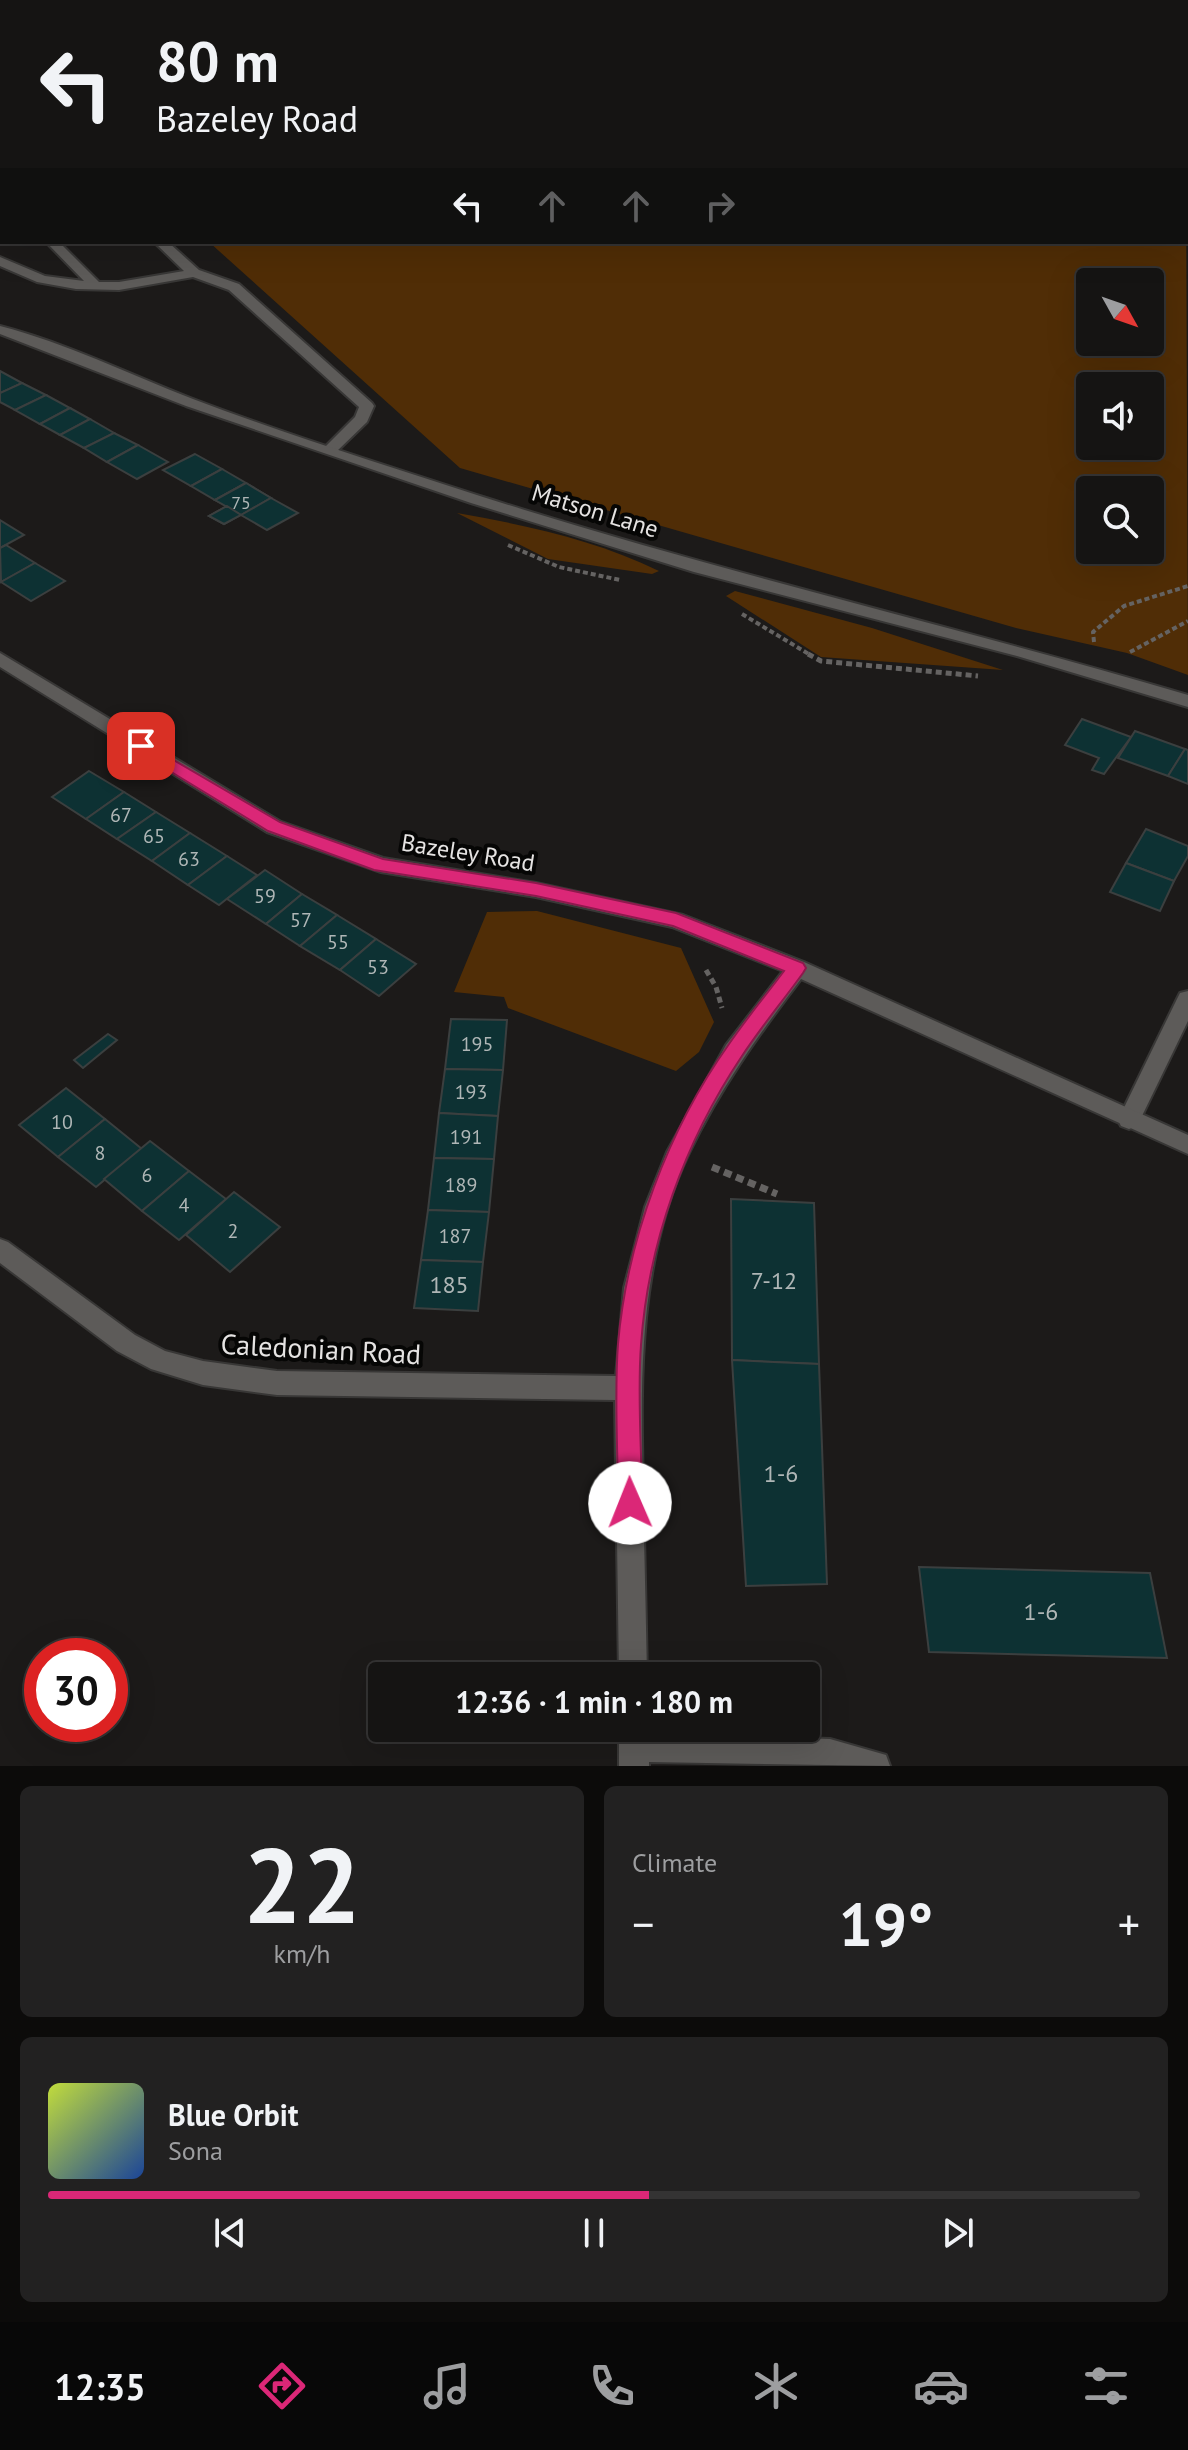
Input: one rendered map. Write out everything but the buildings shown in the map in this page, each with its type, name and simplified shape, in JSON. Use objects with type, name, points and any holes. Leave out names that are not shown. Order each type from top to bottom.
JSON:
[{"type":"street","points":[[54,244],[96,286]]},
{"type":"street","points":[[162,244],[194,273],[234,287],[367,406],[362,419],[331,449]]},
{"type":"street","points":[[0,261],[42,279],[96,286],[119,286],[194,273]]},
{"type":"street","name":"Matson Lane","points":[[0,330],[31,339],[191,403],[477,500],[685,563],[1088,668],[1188,701]]},
{"type":"street","name":"Bazeley Road","points":[[0,659],[274,827],[381,865],[536,890],[676,920],[797,968],[1188,1145]]},
{"type":"street","points":[[633,1662],[628,1388],[636,1288],[657,1207],[678,1152],[734,1051],[797,968]]},
{"type":"street","points":[[1129,1120],[1188,999]]},
{"type":"street","name":"Caledonian Road","points":[[0,1249],[126,1343],[160,1361],[203,1373],[277,1383],[628,1388]]},
{"type":"street","points":[[634,1747],[830,1754],[875,1766]]},
{"type":"path","points":[[1188,586],[1133,599],[1104,619],[1093,632],[1088,668],[1127,653],[1188,621]]},
{"type":"path","points":[[676,920],[716,987],[734,1051]]},
{"type":"path","points":[[678,1152],[777,1194]]},
{"type":"shaded area","points":[[211,244],[1186,244],[1188,675],[1127,653],[1016,628],[460,468]]},
{"type":"shaded area","points":[[457,513],[560,535],[659,571],[652,574],[548,559]]},
{"type":"shaded area","points":[[735,591],[872,628],[1003,670],[821,657],[726,596]]},
{"type":"shaded area","points":[[537,911],[681,948],[714,1022],[699,1052],[676,1071],[508,1008],[504,997],[454,992],[487,912]]},
{"type":"route","points":[[141,746],[274,827],[381,865],[536,890],[676,920],[797,968],[734,1051],[678,1152],[657,1207],[636,1288],[629,1347],[630,1503]]}]
